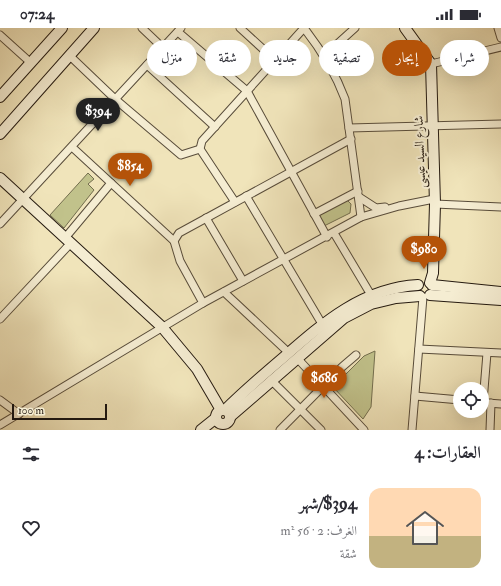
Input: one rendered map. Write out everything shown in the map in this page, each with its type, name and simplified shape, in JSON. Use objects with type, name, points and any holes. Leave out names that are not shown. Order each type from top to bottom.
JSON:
[{"type":"street","points":[[0,97],[62,28]]},
{"type":"street","points":[[0,134],[94,28]]},
{"type":"street","points":[[142,28],[155,40]]},
{"type":"street","points":[[240,28],[259,45]]},
{"type":"street","points":[[293,40],[304,28],[319,47]]},
{"type":"street","points":[[342,40],[355,28]]},
{"type":"street","points":[[405,28],[414,40]]},
{"type":"street","points":[[498,28],[501,38]]},
{"type":"street","points":[[169,40],[179,30],[246,91],[327,237]]},
{"type":"street","points":[[0,35],[31,63]]},
{"type":"street","points":[[432,64],[501,47]]},
{"type":"street","points":[[70,56],[115,99],[180,155],[200,149]]},
{"type":"street","points":[[0,224],[146,65],[215,127]]},
{"type":"street","points":[[235,202],[200,149],[202,141],[260,76]]},
{"type":"street","points":[[335,76],[345,99],[359,194],[361,218]]},
{"type":"street","name":"شارع السيد عيسى","points":[[427,291],[433,273],[435,202],[431,76]]},
{"type":"street","points":[[349,128],[501,124]]},
{"type":"street","points":[[174,241],[179,233],[351,139]]},
{"type":"street","points":[[72,146],[174,241],[180,261],[203,303]]},
{"type":"street","points":[[0,178],[162,327],[197,369],[224,419]]},
{"type":"street","points":[[0,319],[67,241],[111,183]]},
{"type":"street","points":[[314,214],[359,194]]},
{"type":"street","points":[[359,194],[376,208],[435,202],[501,207]]},
{"type":"street","points":[[246,196],[322,324]]},
{"type":"street","points":[[0,425],[203,303],[361,218],[399,206]]},
{"type":"street","points":[[206,218],[243,282]]},
{"type":"street","points":[[334,233],[371,295]]},
{"type":"street","points":[[201,430],[224,419],[271,380],[322,324],[352,304],[371,295],[402,286],[418,285],[422,282],[427,291],[419,349],[412,430]]},
{"type":"street","points":[[427,291],[501,300]]},
{"type":"street","points":[[212,430],[293,356],[344,318],[371,304],[427,291],[501,292]]},
{"type":"street","points":[[224,292],[324,386],[364,430]]},
{"type":"street","points":[[419,349],[501,353]]},
{"type":"street","points":[[485,382],[487,353]]},
{"type":"street","points":[[280,430],[356,355]]},
{"type":"street","points":[[271,380],[318,429]]},
{"type":"street","points":[[414,396],[453,399]]},
{"type":"street","points":[[0,400],[19,414]]},
{"type":"street","points":[[490,430],[491,403],[501,404]]},
{"type":"green space","points":[[88,173],[94,179],[88,184],[94,190],[64,228],[50,215]]},
{"type":"green space","points":[[346,199],[351,204],[350,213],[324,226],[317,214]]},
{"type":"green space","points":[[375,351],[371,407],[363,419],[333,387],[364,356]]}]
